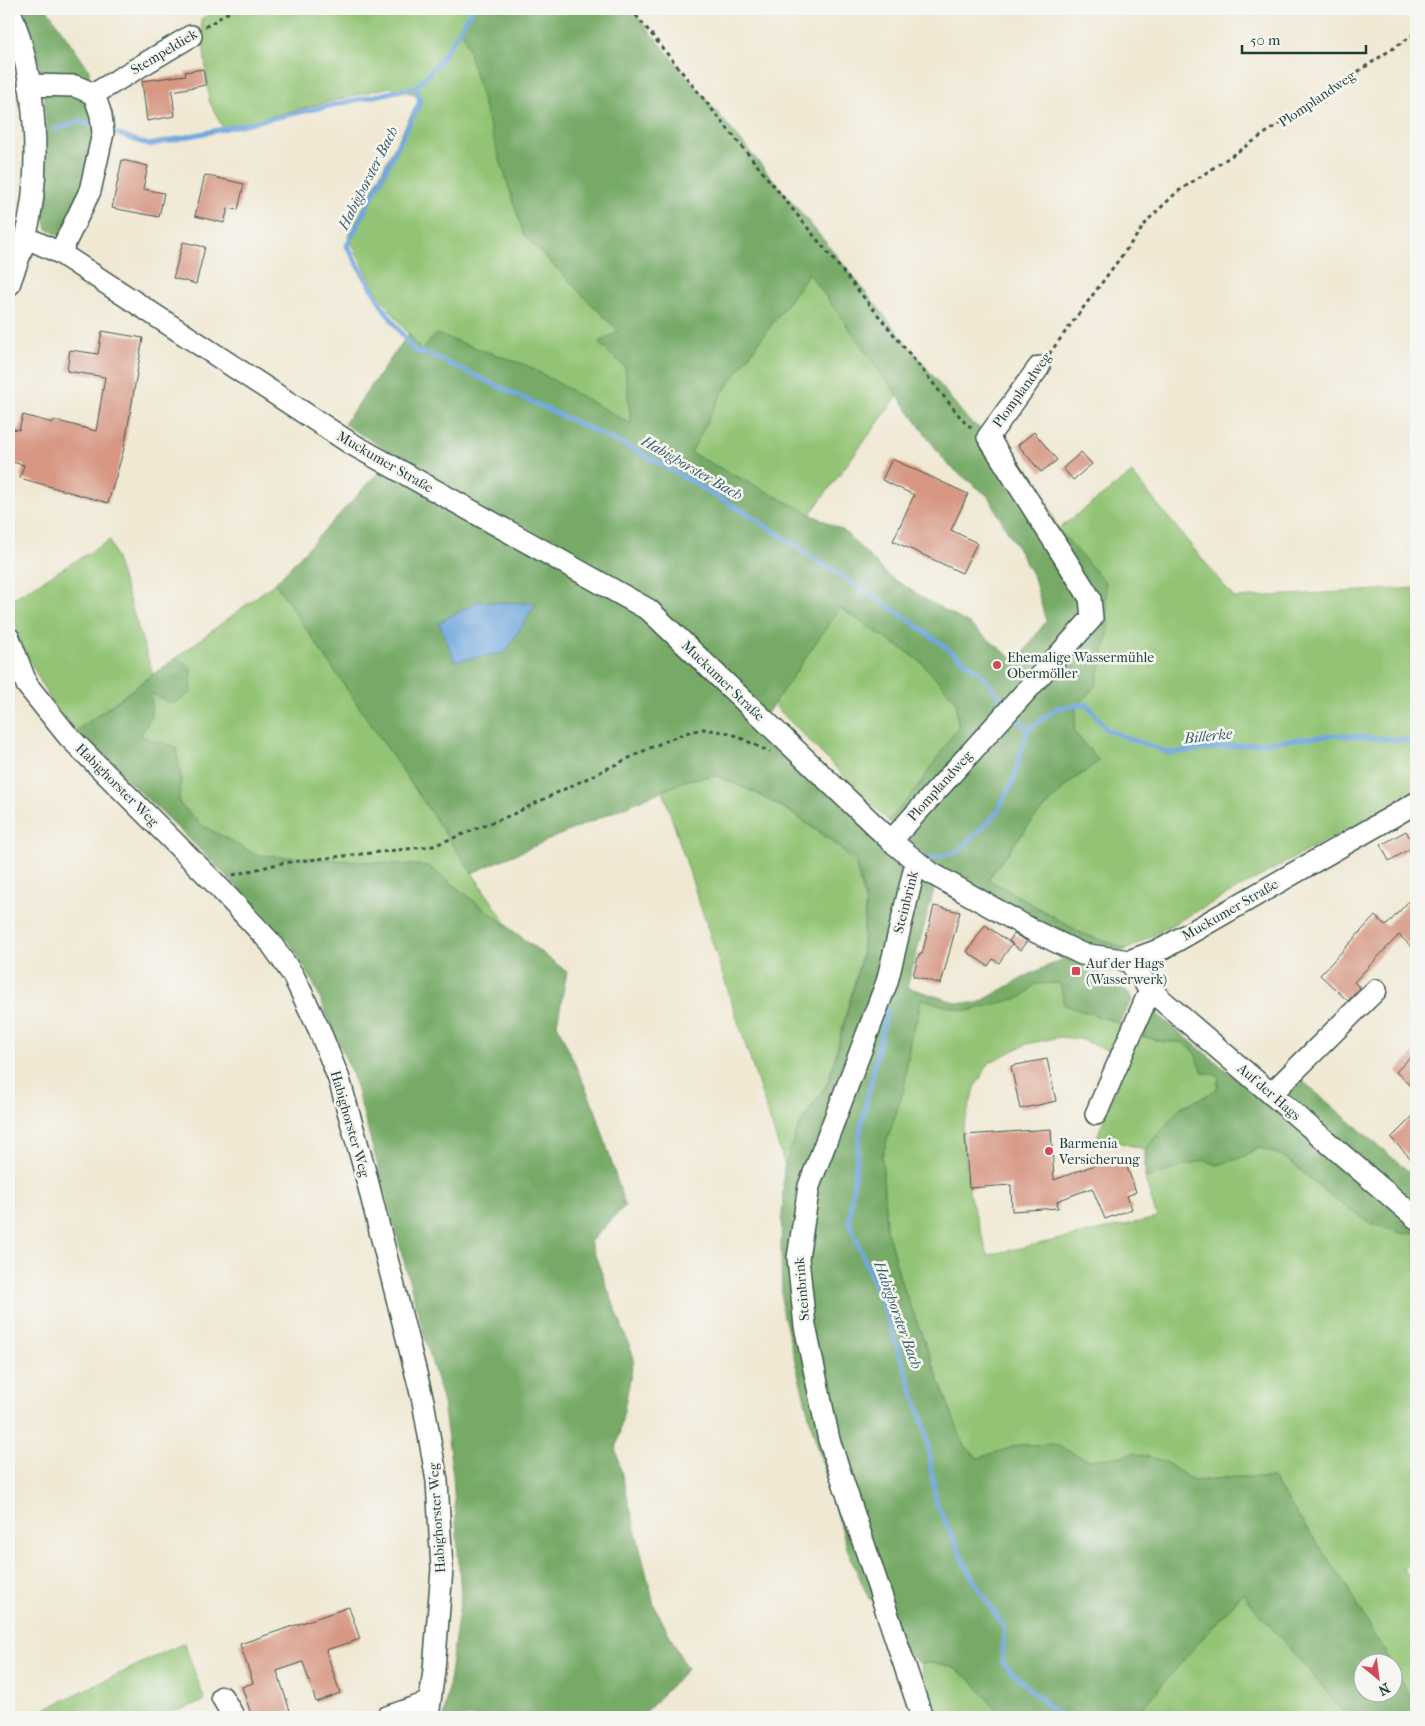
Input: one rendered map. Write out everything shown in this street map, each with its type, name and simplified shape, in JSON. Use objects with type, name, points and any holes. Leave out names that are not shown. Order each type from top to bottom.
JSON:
[{"type":"street","points":[[9,9],[26,63],[34,124],[34,181],[25,237],[9,285]]},
{"type":"street","name":"Stempeldiek","points":[[94,94],[191,36]]},
{"type":"street","points":[[29,85],[75,86],[94,94],[101,115],[103,133],[90,191],[60,252]]},
{"type":"street","name":"Muckumer Straße","points":[[25,237],[60,252],[350,443],[649,610],[891,841],[916,862],[931,873],[1044,936],[1082,954],[1129,961],[1164,948],[1416,803]]},
{"type":"street","name":"Plomplandweg","points":[[891,841],[1092,618],[1090,598],[988,437],[1039,367]]},
{"type":"street","name":"Habighorster Weg","points":[[9,638],[27,685],[68,736],[213,881],[270,942],[294,975],[319,1029],[339,1079],[363,1164],[423,1401],[437,1481],[442,1570],[429,1709]]},
{"type":"street","name":"Steinbrink","points":[[916,862],[887,982],[809,1186],[798,1258],[805,1326],[829,1440],[922,1717]]},
{"type":"street","name":"Auf der Hags","points":[[1129,961],[1150,990],[1416,1218]]},
{"type":"street","points":[[1096,1114],[1150,990]]},
{"type":"street","points":[[1271,1094],[1376,990]]},
{"type":"street","points":[[222,1697],[234,1717]]},
{"type":"street","points":[[387,1717],[429,1709]]},
{"type":"path","name":"Stempeldiek","points":[[191,36],[234,9]]},
{"type":"path","points":[[631,9],[966,424],[988,437]]},
{"type":"path","name":"Plomplandweg","points":[[1039,367],[1149,219],[1176,192],[1416,33]]},
{"type":"path","points":[[213,881],[245,871],[282,863],[433,846],[510,815],[685,733],[703,729],[730,733],[773,754]]},
{"type":"green space","points":[[23,9],[47,9],[89,70],[89,95],[97,115],[86,179],[60,236],[47,229],[42,210],[47,164],[45,99],[36,49]]},
{"type":"green space","points":[[219,9],[474,9],[463,28],[524,235],[618,331],[599,343],[625,367],[631,425],[525,365],[421,351],[377,292],[348,236],[421,96],[389,87],[223,128],[209,101],[201,19]]},
{"type":"green space","points":[[474,9],[631,9],[827,244],[969,421],[990,435],[1003,435],[1045,497],[1058,529],[1105,582],[1109,631],[1096,685],[1076,707],[1074,732],[1099,761],[1069,783],[1032,821],[988,879],[1083,934],[1128,949],[1123,951],[1080,945],[935,866],[888,821],[915,791],[958,727],[956,700],[919,660],[840,608],[759,725],[936,883],[907,987],[958,1003],[978,1003],[1030,974],[1070,956],[1118,984],[1133,998],[1119,1023],[1064,1005],[1060,983],[1035,984],[1023,997],[968,1011],[937,1004],[921,998],[910,1040],[904,1089],[882,1156],[886,1227],[900,1278],[964,1446],[978,1458],[1019,1445],[1054,1444],[1087,1460],[1134,1453],[1164,1461],[1193,1481],[1237,1477],[1272,1478],[1344,1582],[1386,1654],[1352,1654],[1352,1704],[1402,1704],[1402,1682],[1416,1708],[1416,1717],[1348,1717],[1242,1593],[1136,1715],[1139,1717],[1000,1717],[968,1677],[946,1665],[934,1663],[920,1664],[900,1647],[887,1606],[869,1599],[848,1551],[812,1428],[782,1309],[781,1243],[784,1167],[798,1129],[829,1082],[863,953],[866,902],[856,863],[834,842],[790,811],[753,791],[715,775],[687,780],[472,873],[275,583],[395,455],[344,424],[409,333],[421,351],[436,334],[526,365],[631,424],[625,367],[598,343],[618,331],[524,235],[494,141],[462,28]],"holes":[[[809,273],[947,464],[988,496],[1034,578],[1046,621],[1017,662],[969,624],[889,576],[844,531],[691,453],[722,393]]]},
{"type":"green space","points":[[809,273],[898,396],[810,514],[690,453],[722,393]]},
{"type":"green space","points":[[1132,473],[1234,598],[1416,588],[1416,791],[1128,949],[1083,934],[988,879],[1032,821],[1069,783],[1099,761],[1074,732],[1076,707],[1096,685],[1109,631],[1105,583],[1058,529]]},
{"type":"green space","points":[[110,540],[153,674],[76,731],[51,701],[22,646],[9,601]]},
{"type":"green space","points":[[275,583],[509,927],[428,866],[256,855],[202,825],[179,803],[181,776],[139,736],[151,717],[151,694],[191,667],[176,658]]},
{"type":"green space","points":[[840,608],[919,660],[956,700],[958,727],[915,791],[888,821],[773,704]]},
{"type":"green space","points":[[176,658],[191,667],[192,692],[174,704],[152,694],[151,717],[140,736],[176,747],[181,776],[179,803],[202,825],[256,855],[428,866],[567,972],[557,1024],[595,1109],[625,1206],[590,1242],[634,1358],[616,1451],[654,1605],[687,1669],[641,1717],[444,1717],[461,1596],[453,1476],[443,1403],[353,1076],[312,980],[291,945],[260,910],[186,836],[76,731]]},
{"type":"green space","points":[[715,776],[753,792],[790,812],[834,843],[855,864],[865,902],[862,953],[828,1082],[798,1128],[785,1166],[663,791],[687,780]]},
{"type":"green space","points":[[1061,983],[1064,1005],[1119,1023],[1141,1036],[1164,1042],[1182,1042],[1194,1051],[1203,1072],[1219,1076],[1217,1089],[1181,1107],[1145,1149],[1097,1137],[1127,1058],[1080,1039],[1060,1037],[1027,1044],[990,1062],[976,1085],[962,1130],[970,1197],[988,1255],[1157,1218],[1145,1178],[1204,1160],[1217,1165],[1238,1159],[1260,1148],[1283,1156],[1335,1199],[1404,1234],[1416,1232],[1416,1560],[1403,1568],[1416,1587],[1416,1708],[1402,1682],[1402,1654],[1386,1654],[1344,1582],[1272,1478],[1237,1477],[1193,1481],[1164,1461],[1109,1458],[1087,1460],[1054,1444],[1019,1445],[978,1458],[964,1446],[900,1278],[886,1227],[882,1156],[904,1089],[910,1040],[921,998],[937,1004],[968,1011],[1023,997],[1035,984]]},
{"type":"green space","points":[[1156,1013],[1265,1102],[1292,1072],[1414,1176],[1416,1175],[1416,1232],[1404,1234],[1370,1223],[1335,1199],[1283,1156],[1260,1148],[1238,1159],[1217,1165],[1204,1160],[1145,1178],[1145,1149],[1181,1107],[1217,1089],[1219,1076],[1203,1072],[1194,1051],[1182,1042],[1164,1042],[1141,1036]]},
{"type":"green space","points":[[1242,1593],[1348,1717],[1139,1717],[1135,1715]]},
{"type":"green space","points":[[184,1643],[205,1701],[158,1717],[28,1717]]},
{"type":"green space","points":[[928,1663],[948,1666],[966,1676],[979,1688],[1000,1717],[937,1717],[920,1664]]},
{"type":"water","points":[[477,602],[536,603],[505,653],[455,661],[439,623]]},
{"type":"building","points":[[203,69],[206,85],[172,91],[175,116],[147,121],[142,81],[186,75],[185,72]]},
{"type":"building","points":[[122,160],[148,166],[143,189],[164,193],[159,217],[112,208]]},
{"type":"building","points":[[205,175],[244,184],[238,210],[228,208],[224,223],[195,216]]},
{"type":"building","points":[[183,242],[205,247],[196,284],[173,278]]},
{"type":"building","points":[[102,331],[143,338],[124,449],[108,503],[20,478],[24,465],[9,461],[9,444],[13,429],[19,430],[23,415],[53,423],[54,420],[96,431],[105,377],[67,371],[70,350],[98,354]]},
{"type":"building","points":[[1034,432],[1057,460],[1041,472],[1018,445]]},
{"type":"building","points":[[1081,452],[1092,464],[1073,480],[1063,468]]},
{"type":"building","points":[[892,459],[968,494],[951,530],[977,543],[962,573],[893,541],[914,495],[882,480]]},
{"type":"building","points":[[1406,831],[1415,846],[1389,861],[1381,845]]},
{"type":"building","points":[[1416,893],[1416,951],[1399,935],[1354,982],[1360,988],[1348,1001],[1320,975],[1375,916],[1386,926]]},
{"type":"building","points":[[934,906],[960,912],[941,984],[913,976],[919,954],[922,954]]},
{"type":"building","points":[[985,925],[1012,944],[999,963],[993,959],[988,966],[967,952]]},
{"type":"building","points":[[1014,934],[1027,941],[1020,950],[1009,941]]},
{"type":"building","points":[[1416,1051],[1416,1091],[1396,1072]]},
{"type":"building","points":[[1047,1059],[1056,1101],[1020,1109],[1011,1066]]},
{"type":"building","points":[[1416,1113],[1416,1164],[1391,1138]]},
{"type":"building","points":[[1051,1129],[1054,1180],[1108,1160],[1109,1164],[1124,1158],[1136,1192],[1127,1196],[1132,1209],[1105,1219],[1092,1188],[1057,1201],[1058,1208],[1012,1211],[1011,1185],[969,1188],[965,1135]]},
{"type":"building","points":[[349,1607],[360,1639],[326,1650],[340,1693],[316,1702],[303,1662],[277,1671],[292,1717],[252,1717],[242,1687],[253,1683],[240,1644]]},
{"type":"waterway","name":"Habighorster Bach","points":[[416,87],[439,62],[473,9]]},
{"type":"waterway","name":"Habighorster Bach","points":[[112,132],[149,145],[416,87],[420,103],[347,246],[382,306],[414,351],[431,355],[640,452],[751,516],[905,617],[979,672],[1006,704]]},
{"type":"waterway","name":"Habighorster Bach","points":[[53,130],[80,121],[97,127]]},
{"type":"waterway","name":"Billerke","points":[[1028,730],[1057,708],[1087,704],[1107,730],[1169,753],[1335,735],[1416,741]]},
{"type":"waterway","name":"Habighorster Bach","points":[[928,859],[957,852],[996,814],[1013,781],[1028,730],[1013,712]]},
{"type":"waterway","name":"Habighorster Bach","points":[[887,1009],[860,1132],[849,1221],[887,1316],[926,1431],[936,1502],[971,1576],[1004,1628],[1002,1662],[1052,1710],[1064,1717]]},
{"type":"place","name":"Ehemalige Wassermühle Obermöller","points":[[997,665]]},
{"type":"place","name":"Auf der Hags (Wasserwerk)","points":[[1076,971]]},
{"type":"place","name":"Barmenia Versicherung","points":[[1049,1151]]}]
